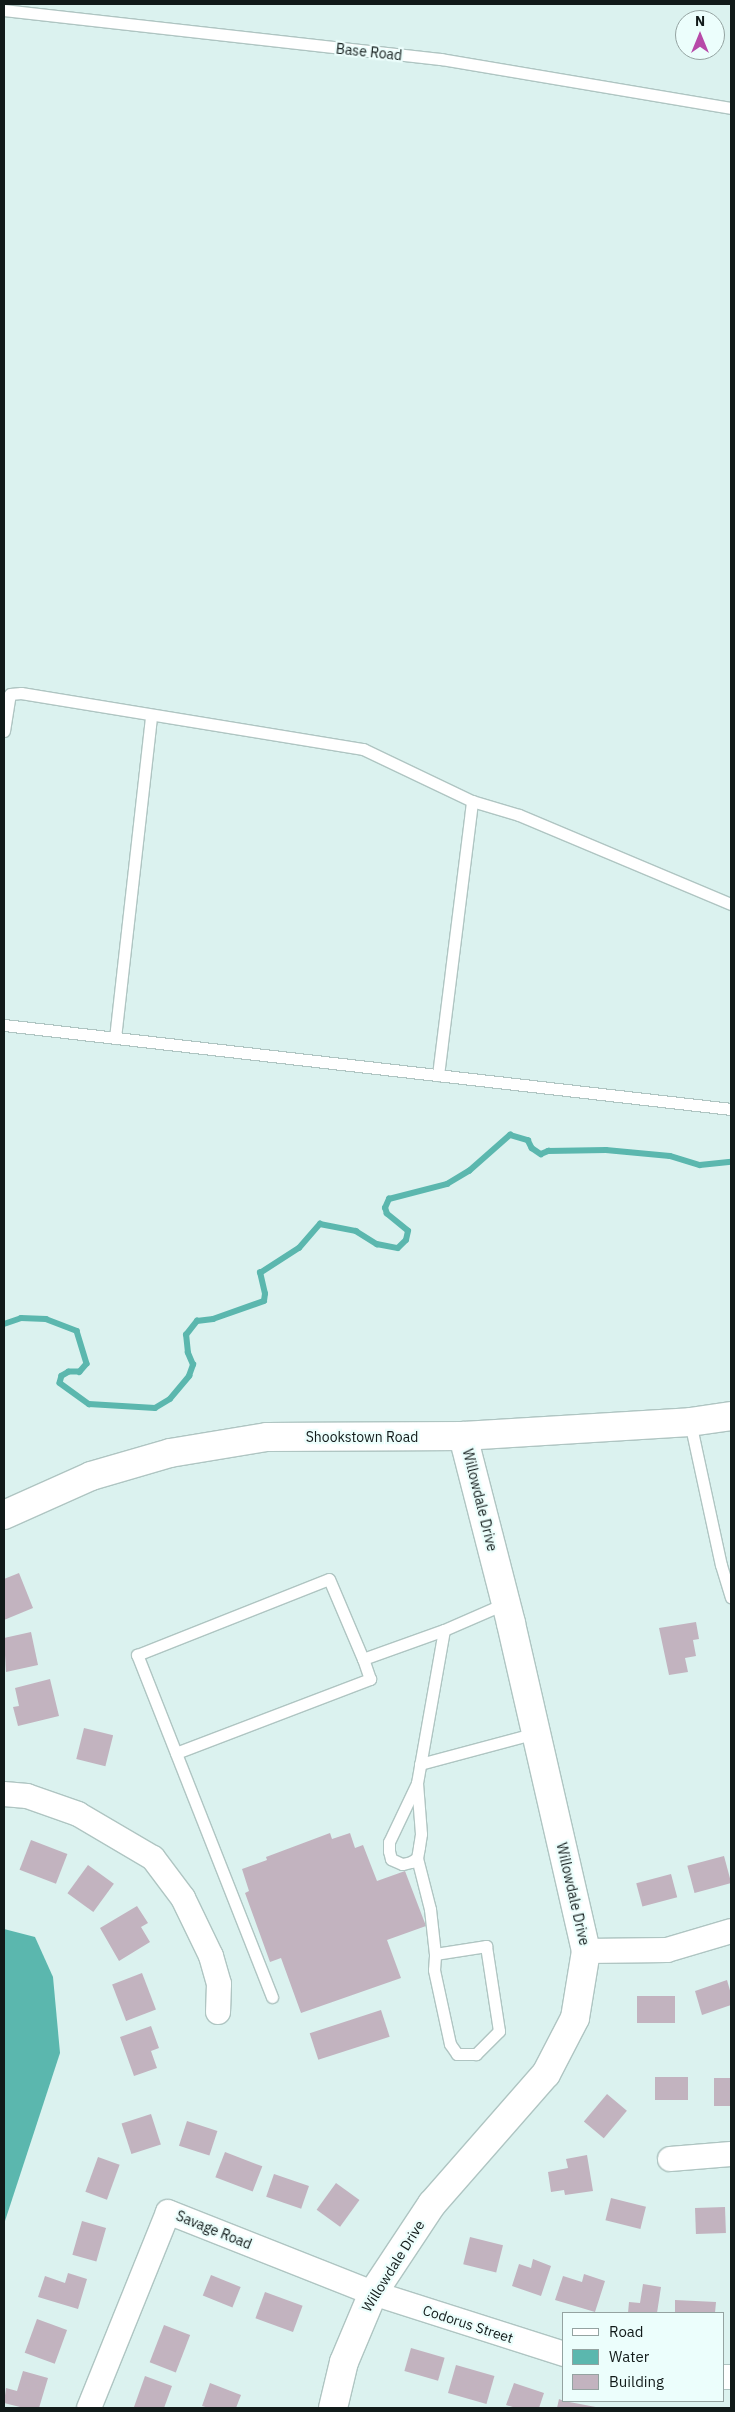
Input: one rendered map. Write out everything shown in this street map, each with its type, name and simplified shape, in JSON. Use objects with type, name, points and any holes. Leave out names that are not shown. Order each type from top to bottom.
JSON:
[{"type":"street","name":"Shookstown Road","points":[[4,1514],[91,1476],[170,1453],[267,1437],[464,1436],[690,1422],[731,1416]]},
{"type":"street","name":"Willowdale Drive","points":[[333,2408],[344,2362],[373,2294],[432,2204],[546,2074],[575,2018],[586,1951],[506,1603],[464,1436]]},
{"type":"street","points":[[4,1794],[27,1796],[78,1814],[153,1858],[183,1898],[211,1956],[219,1984],[218,2012]]},
{"type":"street","points":[[586,1951],[666,1950],[731,1931]]},
{"type":"street","points":[[670,2159],[731,2154]]},
{"type":"street","name":"Savage Road","points":[[89,2408],[168,2212],[373,2294]]},
{"type":"street","name":"Codorus Street","points":[[373,2294],[562,2353]]},
{"type":"lane","name":"Base Road","points":[[4,10],[441,59],[731,108]]},
{"type":"lane","points":[[4,731],[10,694],[21,693],[363,750],[472,801],[519,815],[731,904]]},
{"type":"lane","points":[[115,1038],[151,716]]},
{"type":"lane","points":[[438,1075],[472,801]]},
{"type":"lane","points":[[4,1025],[731,1109]]},
{"type":"lane","points":[[690,1422],[712,1529],[731,1598]]},
{"type":"lane","points":[[176,1753],[370,1679],[329,1579],[137,1655],[272,1997]]},
{"type":"lane","points":[[363,1659],[444,1630],[506,1603]]},
{"type":"lane","points":[[435,1954],[486,1946],[499,2031],[476,2054],[456,2054],[450,2044],[434,1970],[435,1954],[430,1909],[417,1858],[421,1834],[417,1783],[444,1630]]},
{"type":"lane","points":[[420,1764],[536,1733]]},
{"type":"lane","points":[[417,1783],[400,1817],[390,1842],[389,1851],[392,1859],[402,1864],[417,1858]]},
{"type":"water","points":[[4,1929],[35,1937],[53,1977],[60,2053],[4,2224]]},
{"type":"building","points":[[19,1573],[33,1608],[4,1620],[4,1579]]},
{"type":"building","points":[[696,1622],[699,1639],[693,1640],[696,1656],[685,1658],[688,1672],[669,1675],[659,1628]]},
{"type":"building","points":[[31,1632],[38,1665],[6,1672],[4,1638]]},
{"type":"building","points":[[50,1679],[59,1716],[18,1726],[13,1707],[19,1706],[15,1688]]},
{"type":"building","points":[[84,1728],[113,1735],[105,1766],[76,1759]]},
{"type":"building","points":[[330,1833],[332,1839],[350,1833],[355,1848],[363,1845],[377,1881],[405,1871],[426,1926],[387,1940],[401,1978],[301,2013],[281,1958],[270,1962],[245,1893],[249,1891],[242,1869],[267,1860],[266,1857]]},
{"type":"building","points":[[31,1840],[67,1854],[56,1884],[20,1870]]},
{"type":"building","points":[[724,1856],[731,1883],[695,1893],[687,1866]]},
{"type":"building","points":[[88,1865],[114,1884],[93,1912],[67,1893]]},
{"type":"building","points":[[671,1874],[677,1897],[642,1906],[636,1883]]},
{"type":"building","points":[[137,1906],[148,1923],[141,1927],[150,1942],[119,1961],[100,1928]]},
{"type":"building","points":[[142,1973],[156,2009],[126,2021],[112,1984]]},
{"type":"building","points":[[727,1980],[731,1994],[731,2005],[702,2015],[695,1991]]},
{"type":"building","points":[[637,1996],[675,1996],[675,2023],[637,2023]]},
{"type":"building","points":[[381,2010],[390,2037],[318,2060],[310,2033]]},
{"type":"building","points":[[151,2026],[159,2048],[151,2051],[157,2068],[134,2076],[120,2037]]},
{"type":"building","points":[[655,2077],[688,2077],[688,2100],[655,2100]]},
{"type":"building","points":[[714,2078],[731,2078],[731,2106],[714,2106]]},
{"type":"building","points":[[607,2094],[627,2111],[604,2138],[584,2122]]},
{"type":"building","points":[[151,2114],[161,2144],[131,2154],[122,2124]]},
{"type":"building","points":[[187,2121],[217,2131],[209,2156],[179,2146]]},
{"type":"building","points":[[225,2152],[262,2166],[253,2192],[215,2177]]},
{"type":"building","points":[[587,2155],[593,2191],[565,2195],[564,2190],[551,2192],[548,2172],[568,2168],[566,2159]]},
{"type":"building","points":[[98,2157],[120,2165],[107,2200],[85,2192]]},
{"type":"building","points":[[274,2174],[309,2186],[301,2209],[266,2197]]},
{"type":"building","points":[[336,2183],[359,2200],[340,2227],[317,2210]]},
{"type":"building","points":[[611,2198],[646,2207],[640,2229],[605,2220]]},
{"type":"building","points":[[725,2207],[726,2233],[696,2234],[695,2208]]},
{"type":"building","points":[[82,2221],[106,2228],[96,2262],[72,2255]]},
{"type":"building","points":[[470,2237],[503,2245],[496,2272],[463,2264]]},
{"type":"building","points":[[533,2259],[551,2266],[541,2296],[512,2286],[519,2264],[531,2268]]},
{"type":"building","points":[[68,2273],[87,2279],[78,2309],[38,2297],[45,2276],[65,2283]]},
{"type":"building","points":[[584,2274],[605,2281],[595,2312],[555,2300],[563,2276],[582,2282]]},
{"type":"building","points":[[211,2275],[241,2287],[232,2307],[203,2295]]},
{"type":"building","points":[[643,2284],[661,2287],[657,2312],[628,2312],[629,2302],[640,2303]]},
{"type":"building","points":[[265,2292],[303,2306],[293,2332],[255,2318]]},
{"type":"building","points":[[675,2300],[716,2302],[715,2312],[675,2312]]},
{"type":"building","points":[[37,2319],[67,2330],[55,2364],[25,2353]]},
{"type":"building","points":[[164,2325],[190,2335],[176,2372],[150,2362]]},
{"type":"building","points":[[411,2348],[445,2358],[438,2381],[404,2371]]},
{"type":"building","points":[[456,2365],[494,2376],[486,2404],[448,2393]]},
{"type":"building","points":[[23,2371],[48,2378],[39,2408],[24,2408],[4,2403],[6,2388],[17,2391]]},
{"type":"building","points":[[145,2376],[172,2386],[164,2408],[134,2407]]},
{"type":"building","points":[[210,2383],[241,2395],[236,2408],[209,2408],[202,2406]]},
{"type":"building","points":[[514,2383],[544,2393],[539,2408],[516,2408],[506,2405]]},
{"type":"building","points":[[559,2399],[562,2402],[601,2408],[557,2408]]},
{"type":"waterway","points":[[4,1324],[21,1318],[46,1319],[77,1331],[87,1364],[80,1372],[69,1372],[62,1376],[60,1383],[89,1404],[155,1408],[170,1399],[189,1376],[193,1365],[188,1353],[186,1335],[197,1321],[213,1319],[264,1301],[265,1294],[260,1273],[299,1248],[320,1224],[356,1231],[377,1244],[398,1248],[406,1240],[408,1231],[387,1214],[385,1208],[389,1199],[447,1184],[469,1171],[510,1135],[528,1140],[532,1148],[541,1154],[548,1151],[606,1150],[670,1156],[700,1165],[731,1162]]}]
